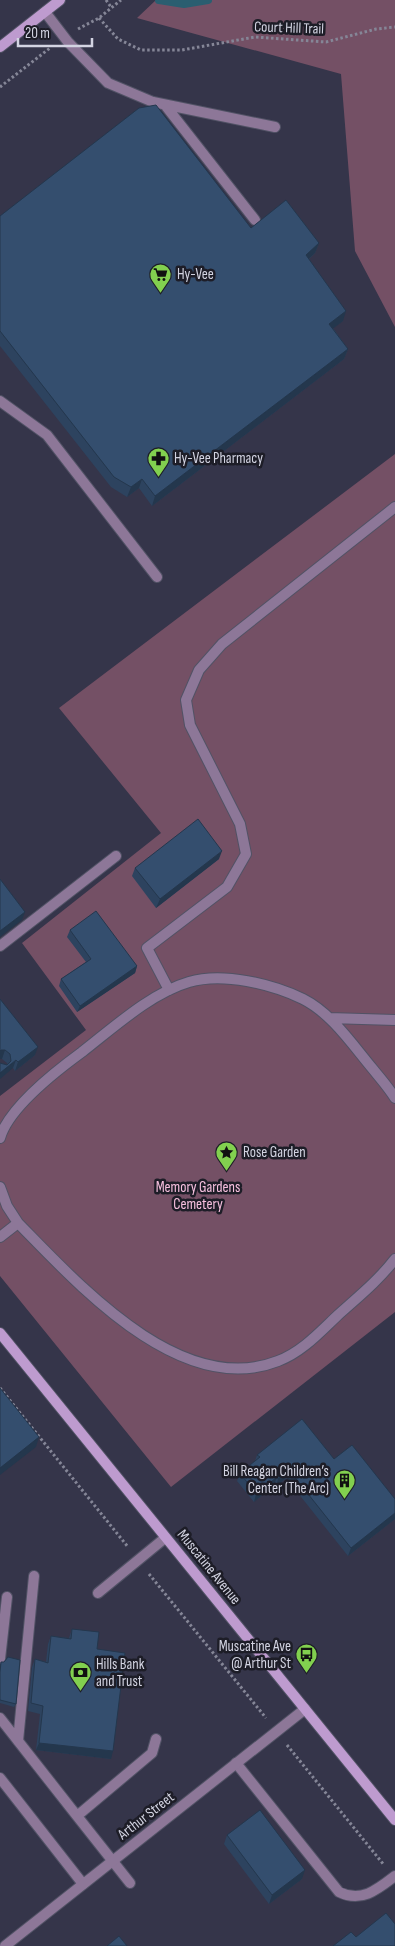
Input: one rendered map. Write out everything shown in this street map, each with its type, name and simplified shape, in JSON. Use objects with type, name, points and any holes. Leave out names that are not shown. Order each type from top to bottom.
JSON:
[{"type":"main road","points":[[0,47],[60,0]]},
{"type":"main road","name":"Muscatine Avenue","points":[[0,1333],[395,1820]]},
{"type":"street","points":[[45,12],[64,37],[108,83],[153,102],[275,127]]},
{"type":"street","points":[[165,105],[255,220]]},
{"type":"street","points":[[0,402],[47,435],[157,577]]},
{"type":"street","points":[[169,990],[147,948],[227,887],[246,854],[240,824],[190,726],[186,700],[199,670],[222,644],[395,507]]},
{"type":"street","points":[[0,946],[116,856]]},
{"type":"street","points":[[0,1138],[3,1127],[16,1109],[66,1064],[142,1006],[169,990],[190,982],[214,979],[264,984],[304,999],[329,1018],[395,1098]]},
{"type":"street","points":[[329,1018],[395,1020]]},
{"type":"street","points":[[0,1186],[7,1206],[18,1223],[104,1306],[139,1334],[169,1351],[206,1365],[244,1370],[278,1361],[297,1352],[382,1276],[395,1260]]},
{"type":"street","points":[[0,1237],[18,1223]]},
{"type":"street","points":[[98,1593],[165,1538]]},
{"type":"street","points":[[18,1741],[34,1576]]},
{"type":"street","points":[[0,1659],[8,1597]]},
{"type":"street","name":"Arthur Street","points":[[5,1946],[305,1709]]},
{"type":"street","points":[[0,1718],[130,1883]]},
{"type":"street","points":[[77,1816],[152,1753],[156,1739]]},
{"type":"street","points":[[236,1763],[339,1892],[349,1897],[360,1897],[394,1876]]},
{"type":"street","points":[[0,1778],[83,1884]]},
{"type":"path","points":[[106,0],[111,7]]},
{"type":"path","points":[[0,87],[64,37],[99,18],[121,0]]},
{"type":"path","name":"Court Hill Trail","points":[[99,18],[118,39],[142,50],[182,50],[255,37],[326,42],[376,29],[395,27]]},
{"type":"path","points":[[0,1388],[394,1876]]},
{"type":"green space","points":[[156,0],[395,0],[395,327],[355,251],[341,74],[137,18]]},
{"type":"green space","name":"Memory Gardens Cemetery","points":[[395,454],[395,1312],[171,1487],[0,1276],[0,1096],[86,1030],[22,943],[161,833],[59,708]]},
{"type":"building","name":"Hy-Vee","points":[[156,105],[251,228],[286,200],[319,243],[306,255],[346,311],[329,324],[348,349],[155,496],[142,479],[131,487],[114,477],[0,331],[0,216],[139,108]]},
{"type":"building","points":[[198,819],[222,851],[160,899],[135,868]]},
{"type":"building","points":[[0,879],[25,912],[0,931]]},
{"type":"building","points":[[96,911],[137,966],[80,1006],[61,979],[91,959],[70,930]]},
{"type":"building","points":[[0,999],[38,1047],[18,1062],[16,1060],[0,1073],[0,1063],[7,1065],[11,1061],[10,1054],[5,1050],[0,1051]]},
{"type":"building","points":[[0,1388],[39,1437],[0,1468]]},
{"type":"building","points":[[302,1419],[334,1459],[352,1445],[395,1499],[395,1513],[351,1548],[289,1470],[256,1494],[240,1473],[260,1457],[257,1455]]},
{"type":"building","name":"Hills Bank and Trust","points":[[72,1629],[99,1632],[97,1649],[125,1653],[113,1751],[39,1743],[43,1706],[31,1703],[35,1659],[48,1663],[51,1636],[71,1639]]},
{"type":"building","points":[[8,1657],[20,1660],[16,1704],[0,1700],[1,1662],[4,1662]]},
{"type":"building","points":[[260,1810],[305,1870],[272,1895],[227,1835]]},
{"type":"building","points":[[386,1913],[395,1924],[395,1946],[333,1946],[351,1932],[356,1937]]},
{"type":"building","points":[[119,1936],[127,1946],[107,1946]]},
{"type":"waterway","points":[[159,0],[184,4],[208,0]]},
{"type":"place","name":"Hy-Vee","points":[[161,293]]},
{"type":"place","name":"Hy-Vee Pharmacy","points":[[158,477]]},
{"type":"place","name":"Rose Garden","points":[[227,1171]]},
{"type":"place","name":"Bill Reagan Children’s Center (The Arc)","points":[[345,1499]]},
{"type":"place","name":"Muscatine Ave @ Arthur St","points":[[307,1674]]},
{"type":"place","name":"Hills Bank and Trust","points":[[80,1692]]}]
